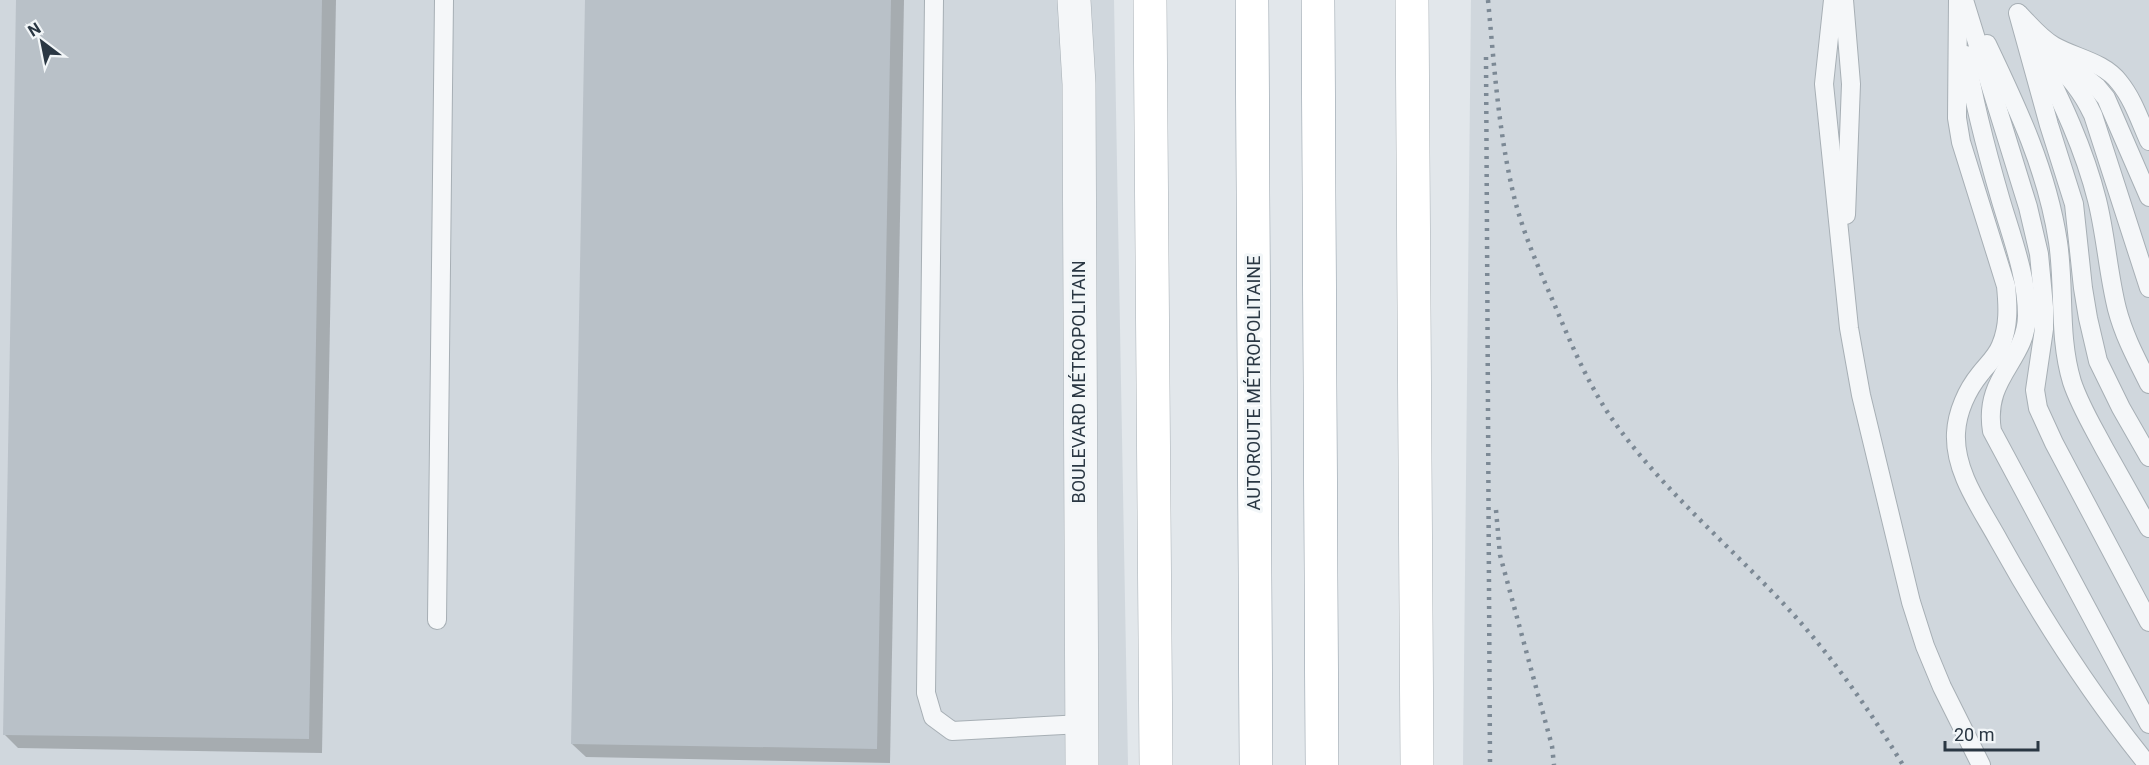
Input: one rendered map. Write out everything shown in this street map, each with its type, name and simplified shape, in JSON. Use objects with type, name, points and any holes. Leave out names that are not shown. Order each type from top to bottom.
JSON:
[{"type":"main road","points":[[1150,0],[1156,765]]},
{"type":"main road","name":"AUTOROUTE MÉTROPOLITAINE","points":[[1252,0],[1256,765]]},
{"type":"main road","points":[[1318,0],[1322,765]]},
{"type":"main road","points":[[1412,0],[1417,765]]},
{"type":"street","name":"BOULEVARD MÉTROPOLITAIN","points":[[1074,0],[1079,84],[1082,765]]},
{"type":"lane","points":[[437,620],[444,0]]},
{"type":"lane","points":[[934,0],[926,693],[933,717],[951,731],[1082,724]]},
{"type":"lane","points":[[1833,0],[1824,84],[1843,283],[1861,395],[1911,602],[1942,687],[1981,765]]},
{"type":"lane","points":[[1843,283],[1851,84],[1844,0]]},
{"type":"lane","points":[[1962,0],[2027,129],[2049,199],[2058,243],[2066,362],[2073,385],[2086,415],[2149,528]]},
{"type":"lane","points":[[1962,0],[2028,207],[2039,254],[2044,328],[2035,390],[2038,408],[2054,443],[2149,622]]},
{"type":"lane","points":[[1962,0],[1972,92],[1982,137],[2020,266],[2026,295],[2027,318],[2024,336],[1992,397],[1990,415],[1992,431],[2149,724]]},
{"type":"lane","points":[[1962,0],[1957,118],[1961,142],[2007,286],[2008,309],[2001,347],[1979,375],[1959,415],[1956,433],[1958,455],[1971,492],[2034,605],[2088,687],[2148,765]]},
{"type":"lane","points":[[2015,6],[2042,38],[2095,64],[2119,81],[2149,141]]},
{"type":"lane","points":[[2015,6],[2033,33],[2097,87],[2106,98],[2149,197]]},
{"type":"lane","points":[[2015,6],[2031,35],[2072,78],[2084,95],[2116,180],[2149,288]]},
{"type":"lane","points":[[2015,6],[2070,119],[2097,201],[2117,309],[2124,333],[2149,384]]},
{"type":"lane","points":[[2015,6],[2074,204],[2085,298],[2098,361],[2149,457]]},
{"type":"shaded area","points":[[0,0],[1114,0],[1128,765],[0,765]]},
{"type":"shaded area","points":[[1471,0],[2149,0],[2149,765],[1463,765]]},
{"type":"building","points":[[16,0],[322,0],[309,739],[3,735]]},
{"type":"building","points":[[585,0],[891,0],[877,749],[571,744]]},
{"type":"railway","points":[[1488,0],[1500,118],[1516,205],[1540,271],[1589,381],[1610,416],[1648,465],[1814,638],[1861,700],[1903,765]]},
{"type":"railway","points":[[1486,57],[1490,765]]},
{"type":"railway","points":[[1496,510],[1500,555],[1552,746],[1554,765]]}]
